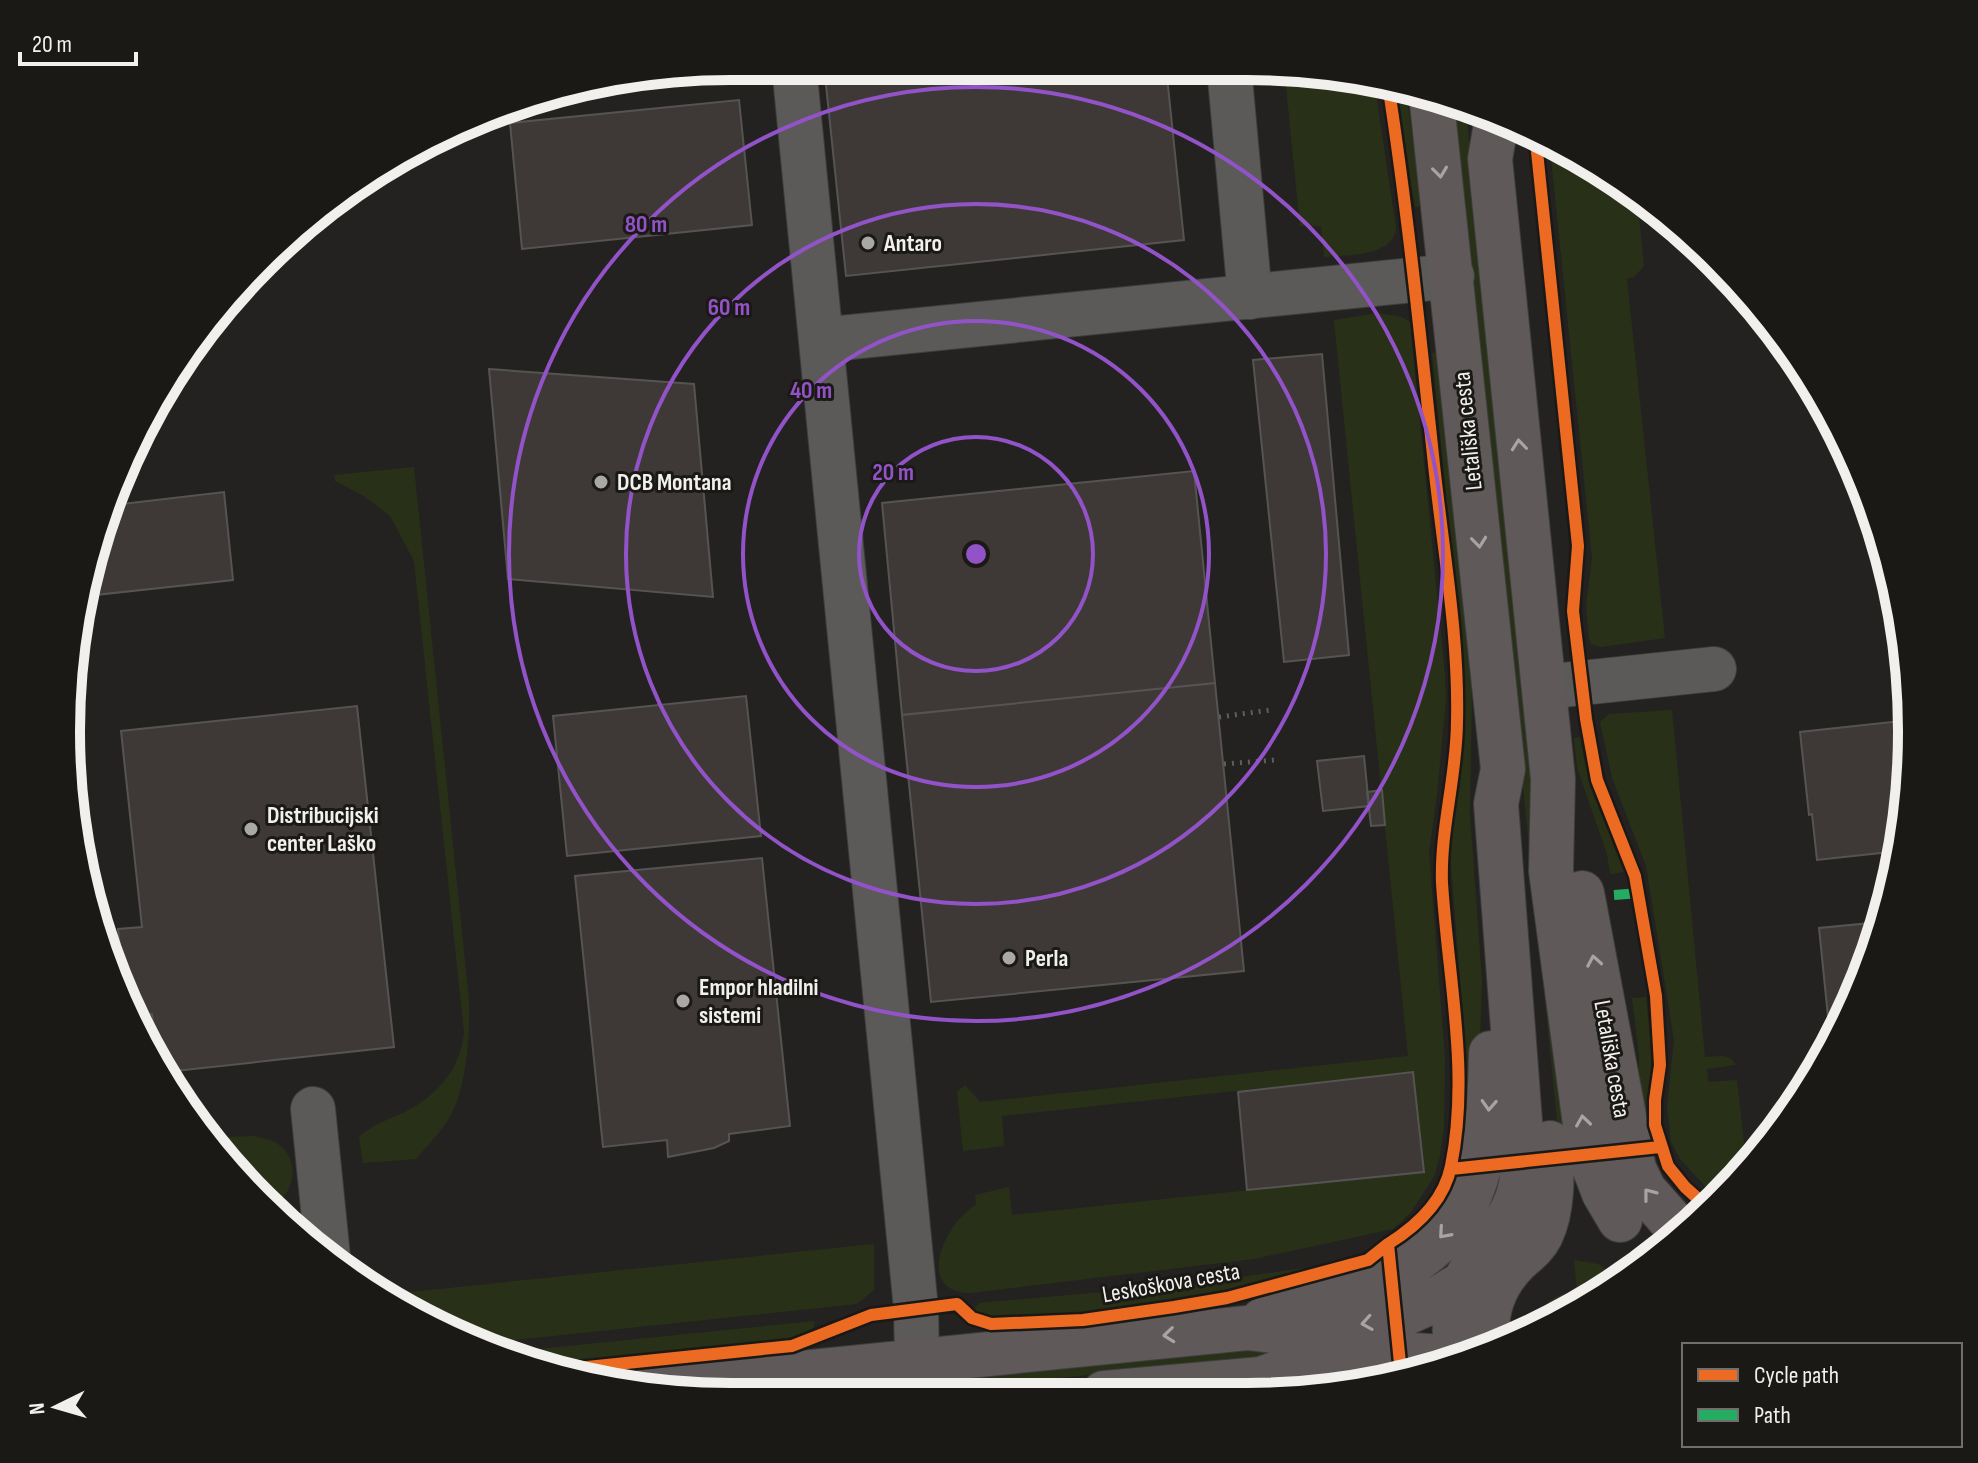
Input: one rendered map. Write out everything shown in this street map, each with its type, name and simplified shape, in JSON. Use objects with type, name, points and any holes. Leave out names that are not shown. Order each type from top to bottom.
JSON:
[{"type":"main road","name":"Letališka cesta","points":[[1433,108],[1503,769],[1496,804],[1523,1180],[1517,1203],[1505,1225],[1464,1283],[1455,1314],[1457,1348]]},
{"type":"main road","name":"Letališka cesta","points":[[1477,123],[1478,133],[1493,141],[1553,779],[1551,871],[1584,1129],[1595,1171],[1620,1220],[1649,1243]]},
{"type":"main road","name":"Letališka cesta","points":[[1488,1336],[1487,1318],[1495,1291],[1513,1265],[1537,1242],[1549,1212],[1551,1159],[1518,802],[1503,769]]},
{"type":"main road","name":"Letališka cesta","points":[[1553,779],[1577,864],[1628,1150],[1644,1190],[1673,1223]]},
{"type":"main road","name":"Leskoškova cesta","points":[[1247,1328],[1290,1307],[1369,1284],[1403,1269],[1443,1236],[1463,1210],[1478,1178],[1487,1137],[1491,1041],[1512,1004]]},
{"type":"main road","name":"Letališka cesta","points":[[1505,1225],[1549,1212],[1582,1212],[1620,1220]]},
{"type":"main road","name":"Leskoškova cesta","points":[[704,1382],[1247,1328],[1292,1333],[1395,1318],[1464,1283]]},
{"type":"main road","points":[[1216,1383],[1261,1379],[1301,1364],[1399,1354],[1430,1356]]},
{"type":"main road","points":[[1261,1379],[1277,1382]]},
{"type":"street","points":[[795,80],[916,1309],[917,1360]]},
{"type":"street","points":[[1230,80],[1250,297]]},
{"type":"street","points":[[821,340],[1452,276]]},
{"type":"street","points":[[1544,687],[1714,669]]},
{"type":"street","points":[[313,1109],[326,1241]]},
{"type":"path","points":[[1219,717],[1270,710]]},
{"type":"path","points":[[1224,764],[1275,760]]},
{"type":"green space","points":[[1285,81],[1376,93],[1396,228],[1393,237],[1387,244],[1367,253],[1324,257],[1321,226],[1300,226]]},
{"type":"green space","points":[[1398,98],[1407,100],[1421,195],[1419,207],[1415,207]]},
{"type":"green space","points":[[1454,114],[1467,119],[1569,1128],[1558,1129]]},
{"type":"green space","points":[[1551,156],[1638,212],[1644,266],[1634,277],[1627,279],[1665,638],[1601,647],[1591,644],[1586,606],[1592,558]]},
{"type":"green space","points":[[1378,313],[1402,317],[1410,322],[1445,675],[1446,699],[1429,853],[1445,1057],[1444,1128],[1434,1177],[1411,1212],[1393,1229],[1254,1259],[970,1293],[953,1290],[943,1281],[939,1269],[940,1255],[954,1226],[976,1205],[975,1195],[1009,1187],[1012,1215],[1424,1172],[1413,1072],[1002,1116],[1004,1146],[963,1151],[957,1092],[965,1085],[980,1102],[1408,1056],[1334,320]]},
{"type":"green space","points":[[1436,352],[1443,380],[1472,678],[1470,815],[1482,981],[1479,1067],[1465,1133],[1467,1072],[1450,852],[1464,742],[1464,698],[1432,353]]},
{"type":"green space","points":[[414,467],[469,1000],[468,1048],[458,1099],[452,1113],[416,1159],[363,1163],[359,1137],[415,1106],[436,1090],[458,1058],[464,1032],[414,561],[390,516],[364,496],[335,481],[334,475]]},
{"type":"green space","points":[[1672,710],[1705,1057],[1727,1057],[1736,1065],[1707,1069],[1708,1082],[1737,1080],[1745,1150],[1709,1190],[1680,1159],[1671,1142],[1667,1106],[1674,1040],[1646,866],[1612,778],[1600,722],[1609,714]]},
{"type":"green space","points":[[1580,737],[1589,783],[1624,872],[1610,874],[1607,854],[1577,768],[1574,738]]},
{"type":"green space","points":[[1646,997],[1652,1056],[1646,1114],[1639,1101],[1639,1057],[1632,998]]},
{"type":"green space","points":[[254,1136],[270,1140],[285,1151],[290,1159],[292,1177],[290,1186],[280,1200],[242,1161],[223,1137]]},
{"type":"green space","points":[[874,1244],[874,1290],[857,1304],[504,1341],[443,1316],[401,1293]]},
{"type":"green space","points":[[1574,1260],[1598,1264],[1610,1272],[1540,1313],[1549,1301],[1577,1291]]},
{"type":"green space","points":[[1305,1268],[1305,1273],[1246,1286],[1095,1312],[1012,1318],[980,1315],[974,1309],[979,1303],[1190,1284]]},
{"type":"green space","points":[[815,1321],[811,1335],[772,1346],[573,1363],[528,1350]]},
{"type":"green space","points":[[1371,1335],[1373,1346],[1009,1383],[909,1383]]},
{"type":"building","points":[[825,80],[1167,80],[1184,240],[846,276]]},
{"type":"building","points":[[739,100],[752,225],[522,249],[510,123]]},
{"type":"building","points":[[1322,354],[1349,655],[1284,662],[1253,360]]},
{"type":"building","name":"DCB Montana","points":[[489,369],[694,384],[713,597],[508,579]]},
{"type":"building","points":[[1194,471],[1215,683],[902,715],[882,503]]},
{"type":"building","points":[[224,492],[233,580],[95,595],[122,504]]},
{"type":"building","points":[[1215,683],[1244,971],[931,1002],[902,715]]},
{"type":"building","points":[[746,696],[761,836],[567,856],[553,716]]},
{"type":"building","name":"Distribucijski center Laško","points":[[357,706],[394,1047],[176,1071],[154,1033],[152,1014],[145,1015],[121,957],[118,929],[142,927],[121,731]]},
{"type":"building","points":[[1898,721],[1897,774],[1886,852],[1817,860],[1800,732]]},
{"type":"building","points":[[1364,756],[1369,806],[1323,811],[1317,761]]},
{"type":"building","points":[[1382,790],[1385,825],[1371,826],[1367,792]]},
{"type":"building","name":"Empor hladilni sistemi","points":[[762,858],[790,1126],[729,1134],[729,1141],[714,1148],[668,1157],[667,1140],[603,1147],[575,876]]},
{"type":"building","points":[[1869,923],[1829,1024],[1819,928]]},
{"type":"building","points":[[1413,1072],[1424,1172],[1247,1190],[1238,1092]]},
{"type":"marked path","points":[[1614,895],[1639,893]]},
{"type":"cycle path","points":[[1390,96],[1450,597],[1457,690],[1456,741],[1442,863],[1458,1060],[1456,1131],[1451,1166],[1436,1201],[1419,1221],[1388,1244],[1400,1364]]},
{"type":"cycle path","points":[[1537,148],[1578,546],[1573,611],[1586,719],[1597,780],[1635,876],[1656,996],[1660,1065],[1655,1125],[1668,1166],[1699,1200]]},
{"type":"cycle path","points":[[1451,1169],[1660,1147]]},
{"type":"cycle path","points":[[589,1367],[792,1346],[871,1315],[957,1304],[972,1318],[991,1324],[1083,1320],[1174,1307],[1227,1298],[1368,1260],[1388,1244]]},
{"type":"place","name":"Antaro","points":[[868,243]]},
{"type":"place","name":"DCB Montana","points":[[601,482]]},
{"type":"place","name":"Distribucijski center Laško","points":[[251,829]]},
{"type":"place","name":"Perla","points":[[1009,958]]},
{"type":"place","name":"Empor hladilni sistemi","points":[[683,1001]]}]
